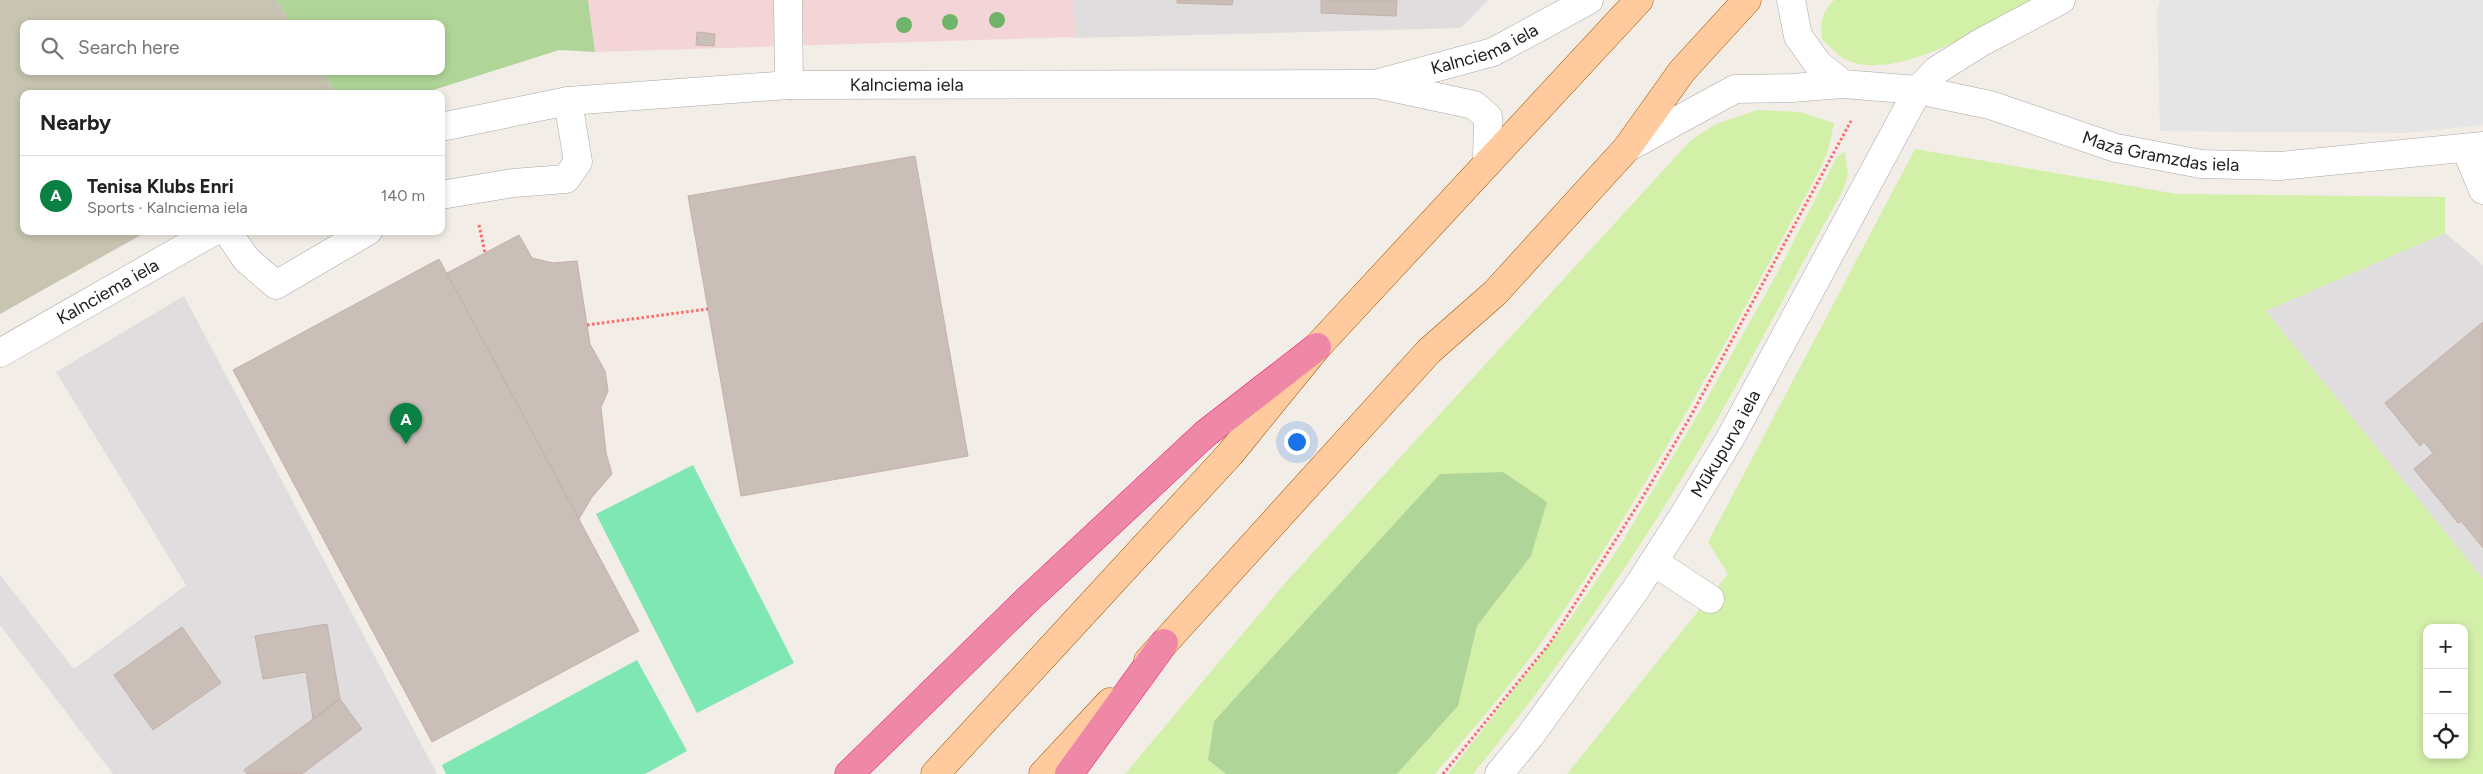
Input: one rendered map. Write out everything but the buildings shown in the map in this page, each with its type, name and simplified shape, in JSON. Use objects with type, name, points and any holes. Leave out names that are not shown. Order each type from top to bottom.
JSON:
[{"type":"highway","points":[[849,774],[1026,602],[1205,434],[1317,346]]},
{"type":"highway","points":[[1069,774],[1164,643]]},
{"type":"main road","points":[[935,774],[1230,454],[1317,346],[1639,0]]},
{"type":"main road","points":[[1043,774],[1429,351],[1495,293],[1627,148],[1682,71],[1748,0]]},
{"type":"street","points":[[788,0],[789,85]]},
{"type":"street","name":"Kalnciema iela","points":[[1376,84],[1493,52],[1589,0]]},
{"type":"street","points":[[1791,0],[1798,36],[1818,64],[1843,84]]},
{"type":"street","name":"Mūkupurva iela","points":[[1499,774],[1530,736],[1636,589],[1731,437],[1918,90],[1937,70],[1980,43],[2061,0]]},
{"type":"street","name":"Kalnciema iela","points":[[445,126],[568,101],[789,85],[1376,84],[1474,104],[1488,117],[1486,163]]},
{"type":"street","name":"Mazā Gramzdas iela","points":[[1627,148],[1735,89],[1792,88],[1843,84],[1918,90],[1990,106],[2116,148],[2201,164],[2280,166],[2475,147]]},
{"type":"street","points":[[445,194],[513,183],[566,179],[578,162],[568,101]]},
{"type":"street","points":[[2475,147],[2483,190]]},
{"type":"street","name":"Kalnciema iela","points":[[0,353],[207,235]]},
{"type":"street","points":[[230,235],[246,259],[276,285],[361,235]]},
{"type":"street","points":[[1654,562],[1710,598]]},
{"type":"path","points":[[1443,774],[1550,643],[1641,500],[1688,422],[1871,85]]},
{"type":"path","points":[[587,325],[708,309]]},
{"type":"shaded area","points":[[0,0],[277,0],[290,20],[20,20],[20,75],[324,75],[334,90],[20,90],[20,235],[141,235],[0,314]]},
{"type":"shaded area","points":[[588,0],[1073,0],[1076,37],[595,52]]},
{"type":"shaded area","points":[[1070,0],[1488,0],[1461,28],[1074,38]]},
{"type":"shaded area","points":[[2160,0],[2483,0],[2483,125],[2406,133],[2160,131],[2157,12]]},
{"type":"shaded area","points":[[2445,233],[2483,265],[2483,579],[2266,311]]},
{"type":"shaded area","points":[[184,296],[437,774],[113,774],[0,625],[0,575],[74,669],[186,585],[56,372]]},
{"type":"green space","points":[[277,0],[588,0],[595,52],[559,50],[434,90],[334,90],[324,75],[445,75],[445,20],[290,20]]},
{"type":"green space","points":[[1834,0],[2037,0],[1945,47],[1919,57],[1894,63],[1870,65],[1845,59],[1822,39],[1821,28],[1823,18]]},
{"type":"green space","points":[[1757,110],[1800,112],[1834,123],[1828,151],[1819,171],[1719,355],[1650,476],[1613,535],[1576,593],[1536,650],[1435,774],[1397,774],[1458,706],[1477,626],[1531,556],[1503,472],[1440,475],[1214,721],[1208,760],[1226,774],[1125,774],[1286,582],[1691,140],[1716,124]]},
{"type":"green space","points":[[1915,149],[2177,194],[2445,197],[2445,233],[2266,311],[2483,579],[2483,774],[1567,774],[1728,574],[1708,542]]},
{"type":"green space","points":[[1845,151],[1848,176],[1842,192],[1722,412],[1655,521],[1555,668],[1473,774],[1448,774],[1573,615],[1621,544],[1701,409],[1774,279],[1837,157]]},
{"type":"green space","points":[[693,465],[794,663],[697,713],[596,514]]},
{"type":"green space","points":[[1503,472],[1547,502],[1531,556],[1477,626],[1458,706],[1397,774],[1226,774],[1208,760],[1214,721],[1440,474]]},
{"type":"green space","points":[[637,660],[687,751],[645,774],[446,774],[442,765]]},
{"type":"place","name":"Tenisa Klubs Enri","points":[[406,444]]}]
